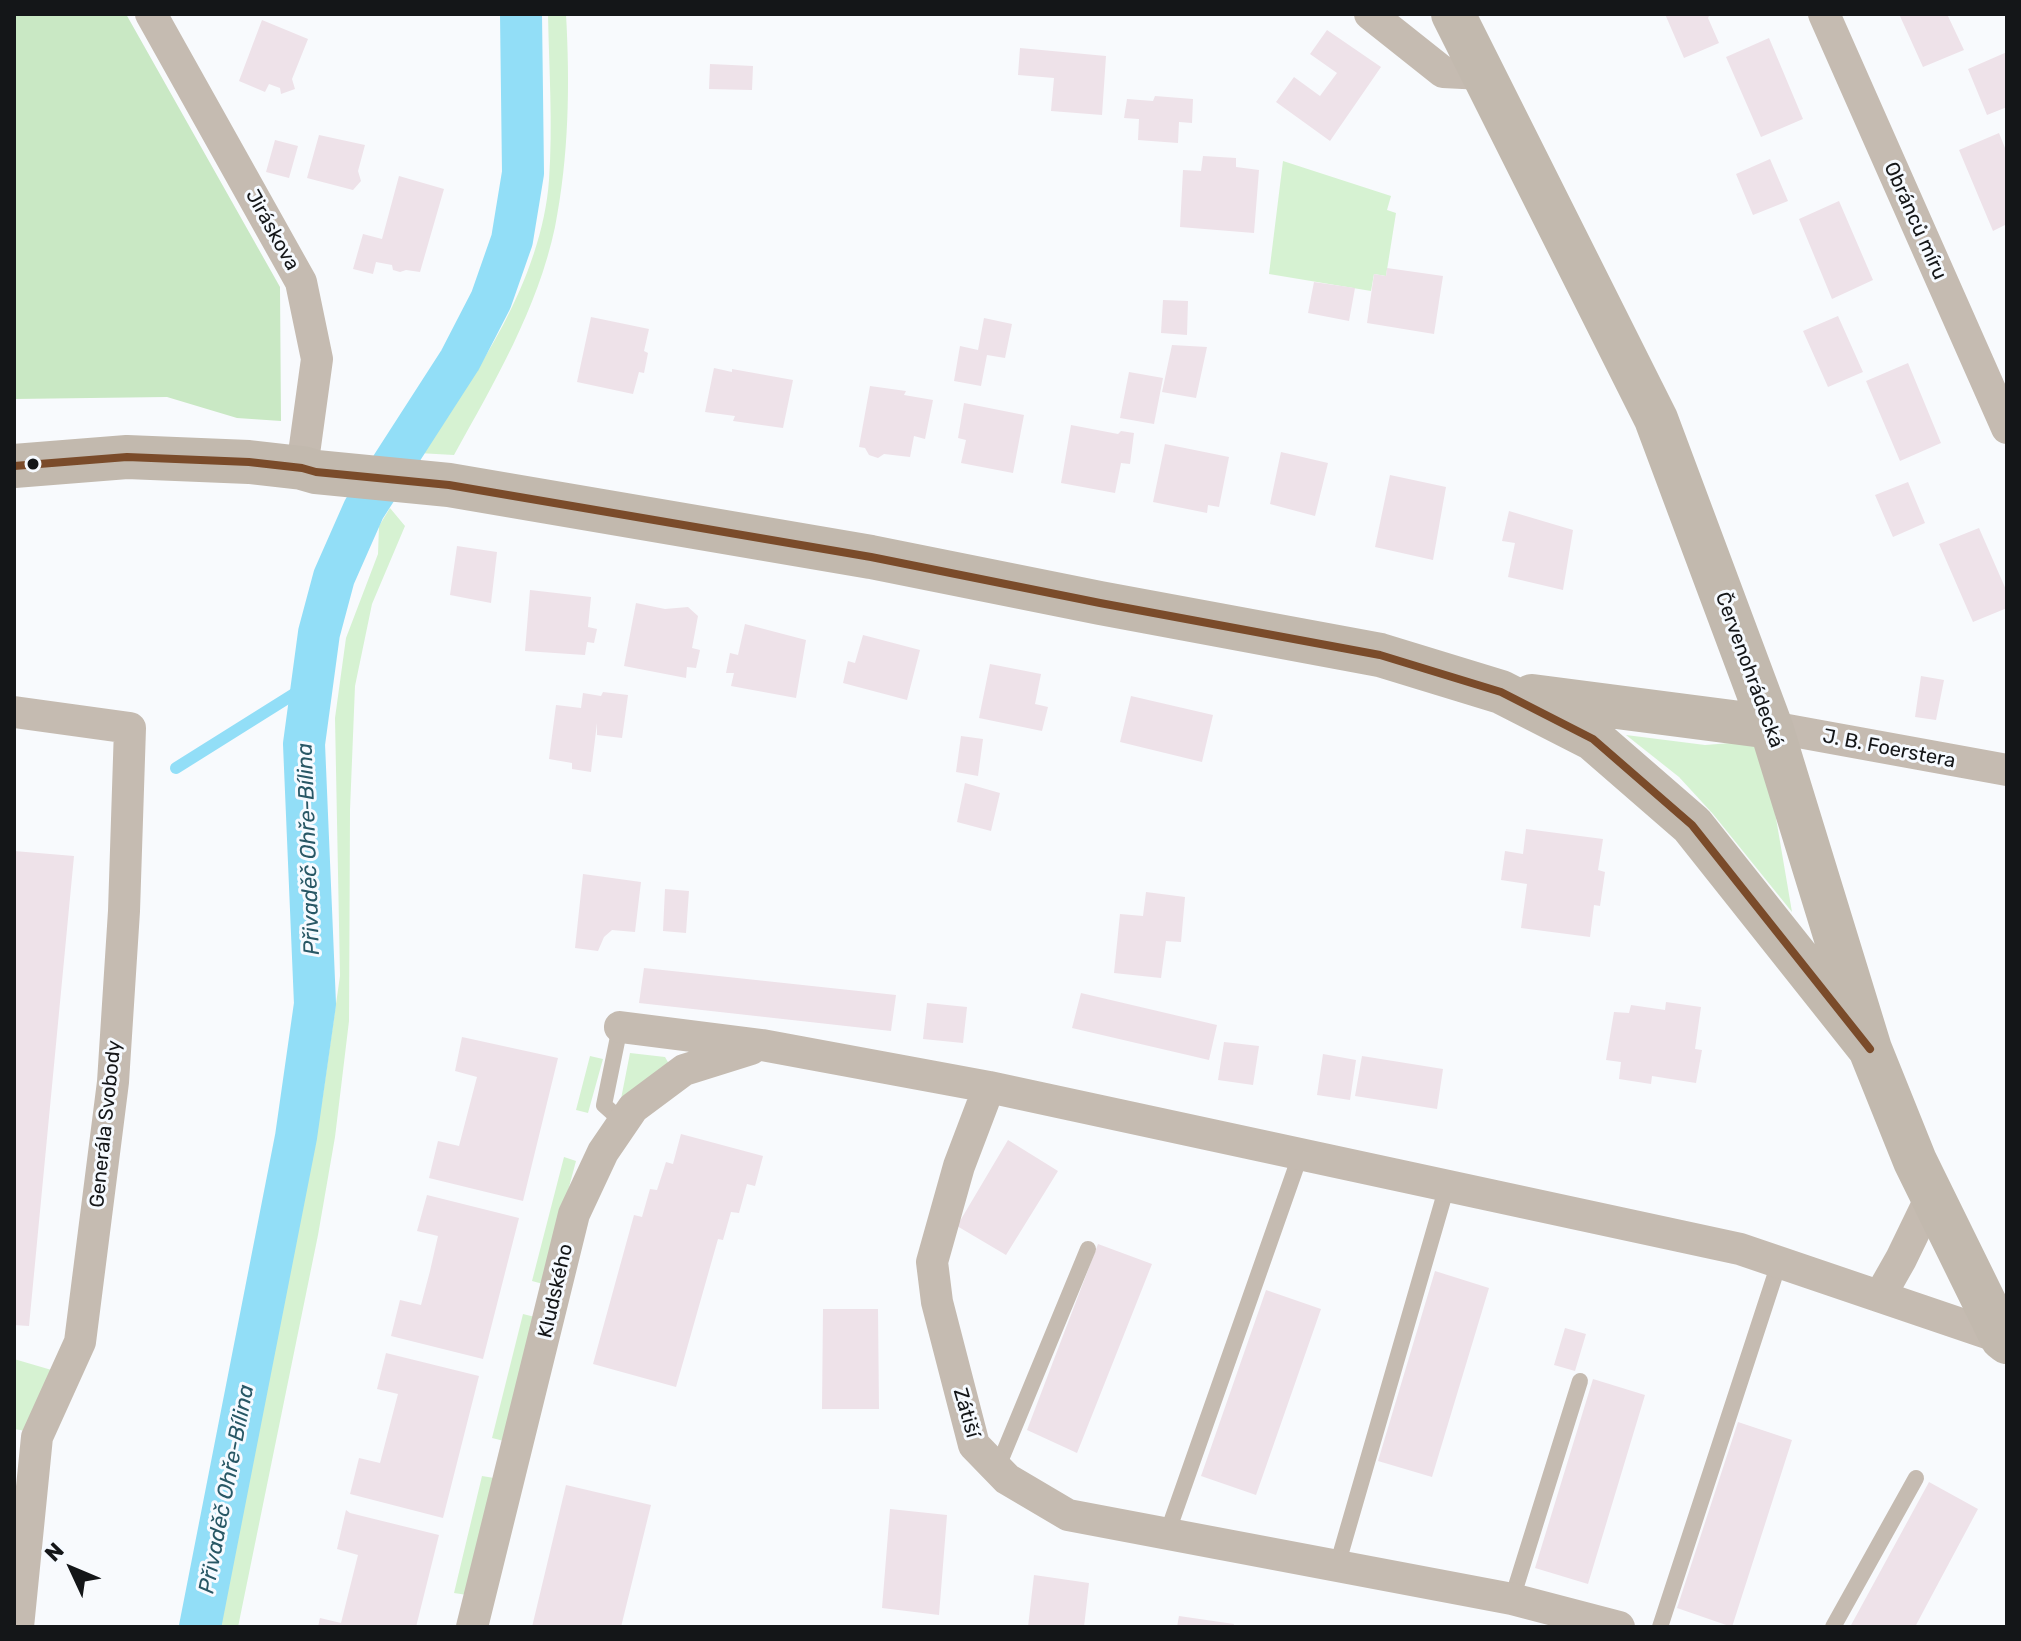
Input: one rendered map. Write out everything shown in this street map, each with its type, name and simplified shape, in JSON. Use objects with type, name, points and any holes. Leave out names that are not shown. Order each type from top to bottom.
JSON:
[{"type":"street","name":"Jiráskova","points":[[151,14],[301,282],[317,359],[309,470]]},
{"type":"street","points":[[1370,14],[1443,72],[1483,74]]},
{"type":"street","name":"Červenohrádecká","points":[[1453,14],[1656,419],[1771,727],[1870,1049],[1915,1161],[2005,1340]]},
{"type":"street","name":"Obránců míru","points":[[1824,14],[2007,428]]},
{"type":"street","points":[[14,466],[127,457],[249,462],[436,483],[871,557],[1380,655],[1501,692],[1771,727]]},
{"type":"street","points":[[1501,692],[1593,739],[1692,825],[1870,1049]]},
{"type":"street","name":"Generála Svobody","points":[[14,712],[130,728],[124,911],[111,1097],[80,1342],[37,1437],[18,1627]]},
{"type":"street","name":"J. B. Foerstera","points":[[1771,727],[2007,770]]},
{"type":"street","points":[[620,1027],[762,1045],[989,1087],[1740,1249],[2005,1340]]},
{"type":"street","name":"Kludského","points":[[472,1627],[574,1214],[603,1152],[633,1108],[684,1070],[762,1045]]},
{"type":"street","name":"Zátiší","points":[[989,1087],[959,1166],[932,1262],[937,1302],[974,1445],[1007,1479],[1068,1515],[1512,1599],[1619,1627]]},
{"type":"street","points":[[1880,1296],[1932,1195]]},
{"type":"lane","points":[[620,1027],[604,1105],[623,1122]]},
{"type":"lane","points":[[1167,1534],[1301,1153]]},
{"type":"lane","points":[[1337,1566],[1447,1186]]},
{"type":"lane","points":[[997,1469],[1088,1249]]},
{"type":"lane","points":[[1660,1627],[1779,1263]]},
{"type":"lane","points":[[1512,1599],[1580,1381]]},
{"type":"lane","points":[[1833,1627],[1916,1478]]},
{"type":"green space","points":[[14,14],[126,14],[280,287],[281,421],[237,418],[167,397],[14,399]]},
{"type":"green space","points":[[548,14],[566,14],[568,94],[563,174],[547,257],[538,287],[513,344],[454,455],[418,453],[484,360],[520,290],[534,253],[544,217],[549,180]]},
{"type":"green space","points":[[1283,161],[1391,196],[1387,210],[1396,213],[1386,276],[1374,274],[1371,291],[1269,274]]},
{"type":"green space","points":[[390,508],[405,526],[372,604],[355,686],[350,810],[349,1021],[335,1137],[238,1627],[219,1627],[322,1101],[340,976],[335,718],[346,638],[378,554],[379,526]]},
{"type":"green space","points":[[1626,735],[1705,745],[1731,743],[1756,746],[1770,783],[1792,912],[1679,777]]},
{"type":"green space","points":[[630,1053],[665,1057],[669,1064],[621,1099]]},
{"type":"green space","points":[[590,1056],[603,1059],[588,1113],[576,1110]]},
{"type":"green space","points":[[564,1157],[576,1161],[543,1284],[532,1281]]},
{"type":"green space","points":[[523,1314],[535,1317],[504,1441],[492,1438]]},
{"type":"green space","points":[[14,1359],[55,1371],[26,1431],[14,1429]]},
{"type":"green space","points":[[482,1476],[494,1478],[467,1595],[454,1593]]},
{"type":"building","points":[[1665,14],[1710,14],[1708,18],[1719,43],[1684,58]]},
{"type":"building","points":[[1899,14],[1947,14],[1964,50],[1923,67]]},
{"type":"building","points":[[262,20],[308,39],[292,79],[295,89],[281,94],[280,88],[269,84],[265,92],[239,81]]},
{"type":"building","points":[[1327,30],[1381,67],[1330,141],[1276,102],[1294,77],[1320,96],[1337,73],[1310,54]]},
{"type":"building","points":[[1769,38],[1803,119],[1761,137],[1726,57]]},
{"type":"building","points":[[1020,48],[1106,56],[1102,115],[1051,111],[1054,78],[1018,75]]},
{"type":"building","points":[[2007,52],[2007,107],[1987,115],[1968,69]]},
{"type":"building","points":[[710,64],[753,66],[752,90],[709,89]]},
{"type":"building","points":[[1155,96],[1193,99],[1192,123],[1179,122],[1178,143],[1138,140],[1139,119],[1124,118],[1127,99],[1153,101]]},
{"type":"building","points":[[1999,133],[2007,153],[2007,224],[1993,231],[1959,150]]},
{"type":"building","points":[[319,135],[365,145],[358,171],[361,181],[353,190],[307,178]]},
{"type":"building","points":[[275,140],[298,146],[289,178],[266,172]]},
{"type":"building","points":[[1203,156],[1236,158],[1236,167],[1259,170],[1254,233],[1180,227],[1183,170],[1201,171]]},
{"type":"building","points":[[1770,159],[1788,201],[1753,215],[1736,174]]},
{"type":"building","points":[[399,176],[444,189],[420,272],[400,272],[393,270],[392,265],[376,262],[373,274],[353,269],[363,234],[382,239]]},
{"type":"building","points":[[1839,201],[1873,280],[1832,299],[1799,219]]},
{"type":"building","points":[[1387,268],[1443,276],[1434,334],[1367,323],[1374,274],[1386,276]]},
{"type":"building","points":[[1314,282],[1355,288],[1349,321],[1308,313]]},
{"type":"building","points":[[1163,300],[1188,301],[1187,335],[1161,333]]},
{"type":"building","points":[[1838,316],[1863,372],[1828,387],[1803,331]]},
{"type":"building","points":[[591,317],[649,329],[644,351],[648,353],[644,373],[639,372],[633,394],[577,382]]},
{"type":"building","points":[[984,318],[1012,324],[1005,358],[987,355],[981,386],[954,381],[960,346],[978,350]]},
{"type":"building","points":[[1172,345],[1207,347],[1196,398],[1162,392]]},
{"type":"building","points":[[1908,363],[1941,443],[1900,461],[1866,381]]},
{"type":"building","points":[[714,368],[793,380],[783,428],[733,421],[735,416],[705,412]]},
{"type":"building","points":[[1129,372],[1163,378],[1154,424],[1120,418]]},
{"type":"building","points":[[870,386],[906,391],[904,395],[933,400],[925,439],[914,436],[910,457],[884,454],[878,458],[859,447]]},
{"type":"building","points":[[964,403],[1024,415],[1013,473],[961,463],[966,440],[958,438]]},
{"type":"building","points":[[1071,425],[1118,434],[1121,431],[1134,433],[1130,464],[1121,463],[1115,493],[1061,483]]},
{"type":"building","points":[[1165,444],[1229,457],[1219,507],[1208,505],[1207,513],[1153,502]]},
{"type":"building","points":[[1281,452],[1328,463],[1315,516],[1270,504]]},
{"type":"building","points":[[1390,475],[1446,487],[1433,560],[1375,547]]},
{"type":"building","points":[[1908,482],[1925,523],[1893,537],[1875,495]]},
{"type":"building","points":[[1509,511],[1573,530],[1563,590],[1508,577],[1515,543],[1502,541]]},
{"type":"building","points":[[1979,528],[2007,592],[2007,608],[1973,622],[1939,544]]},
{"type":"building","points":[[457,546],[497,552],[491,603],[450,595]]},
{"type":"building","points":[[530,590],[591,597],[588,627],[597,629],[594,643],[587,642],[585,655],[525,651]]},
{"type":"building","points":[[636,603],[665,609],[688,607],[698,616],[692,648],[700,650],[696,668],[687,667],[686,678],[624,666]]},
{"type":"building","points":[[745,624],[806,640],[796,698],[731,686],[734,673],[726,673],[730,653],[738,655]]},
{"type":"building","points":[[863,635],[920,650],[907,700],[843,683],[848,661],[855,663]]},
{"type":"building","points":[[990,664],[1041,674],[1035,704],[1048,707],[1042,731],[979,718]]},
{"type":"building","points":[[1921,676],[1944,680],[1936,720],[1915,717]]},
{"type":"building","points":[[603,692],[628,695],[622,738],[597,735],[597,723],[591,772],[572,769],[572,763],[549,759],[556,705],[581,708],[583,693],[601,696]]},
{"type":"building","points":[[1131,696],[1213,715],[1202,762],[1120,742]]},
{"type":"building","points":[[961,736],[983,739],[978,776],[956,772]]},
{"type":"building","points":[[965,783],[1000,793],[991,831],[957,822]]},
{"type":"building","points":[[1526,829],[1603,839],[1598,870],[1605,872],[1600,906],[1594,905],[1590,937],[1521,928],[1527,884],[1501,880],[1505,851],[1523,854]]},
{"type":"building","points":[[14,851],[74,856],[29,1326],[14,1325]]},
{"type":"building","points":[[583,874],[641,882],[635,932],[612,930],[604,937],[598,951],[575,948]]},
{"type":"building","points":[[665,889],[689,891],[686,933],[663,931]]},
{"type":"building","points":[[1146,892],[1185,897],[1181,942],[1166,941],[1161,978],[1114,973],[1120,914],[1143,916]]},
{"type":"building","points":[[644,968],[896,995],[891,1031],[639,1003]]},
{"type":"building","points":[[1081,993],[1217,1025],[1209,1060],[1072,1028]]},
{"type":"building","points":[[1666,1002],[1701,1007],[1695,1049],[1702,1050],[1696,1083],[1652,1076],[1651,1084],[1619,1079],[1621,1062],[1606,1060],[1614,1012],[1629,1013],[1631,1005],[1665,1010]]},
{"type":"building","points":[[927,1003],[967,1007],[963,1043],[923,1039]]},
{"type":"building","points":[[462,1037],[558,1058],[523,1201],[429,1178],[438,1141],[459,1146],[477,1077],[455,1071]]},
{"type":"building","points":[[1224,1042],[1259,1046],[1253,1085],[1218,1080]]},
{"type":"building","points":[[1323,1054],[1356,1060],[1350,1100],[1317,1095]]},
{"type":"building","points":[[1362,1056],[1443,1069],[1437,1109],[1355,1096]]},
{"type":"building","points":[[681,1134],[763,1156],[755,1186],[747,1184],[739,1213],[731,1212],[723,1240],[718,1239],[676,1387],[593,1364],[634,1215],[642,1217],[650,1189],[657,1190],[666,1162],[673,1164]]},
{"type":"building","points":[[1008,1140],[1058,1171],[1006,1255],[957,1226]]},
{"type":"building","points":[[427,1195],[519,1218],[483,1359],[391,1336],[400,1300],[421,1305],[430,1271],[438,1236],[417,1231]]},
{"type":"building","points":[[1098,1244],[1152,1264],[1077,1453],[1027,1430]]},
{"type":"building","points":[[1435,1271],[1489,1288],[1432,1477],[1378,1461]]},
{"type":"building","points":[[1266,1290],[1321,1309],[1256,1495],[1201,1476]]},
{"type":"building","points":[[823,1309],[878,1309],[879,1409],[822,1409]]},
{"type":"building","points":[[1565,1328],[1586,1334],[1575,1371],[1554,1365]]},
{"type":"building","points":[[386,1353],[479,1376],[443,1518],[350,1494],[359,1458],[380,1463],[398,1394],[377,1389]]},
{"type":"building","points":[[1593,1379],[1645,1395],[1588,1584],[1535,1568]]},
{"type":"building","points":[[1738,1422],[1792,1440],[1732,1627],[1677,1608]]},
{"type":"building","points":[[1929,1482],[1978,1509],[1915,1627],[1850,1627]]},
{"type":"building","points":[[566,1485],[651,1505],[621,1627],[532,1627]]},
{"type":"building","points":[[890,1509],[947,1515],[939,1615],[882,1608]]},
{"type":"building","points":[[346,1510],[439,1535],[416,1627],[318,1627],[320,1618],[341,1623],[358,1555],[337,1549]]},
{"type":"building","points":[[1034,1575],[1089,1583],[1084,1627],[1028,1627]]},
{"type":"building","points":[[1179,1616],[1234,1624],[1233,1627],[1177,1627]]},
{"type":"waterway","name":"Přivaděč Ohře-Bílina","points":[[200,1627],[296,1137],[315,1004],[304,744],[319,633],[334,577],[364,509],[460,360],[491,300],[512,240],[523,173],[521,14]]},
{"type":"waterway","points":[[176,768],[310,684]]},
{"type":"transit line","points":[[14,466],[127,457],[249,462],[449,485],[871,557],[1380,655],[1501,692],[1593,739],[1692,825],[1870,1049]]}]
